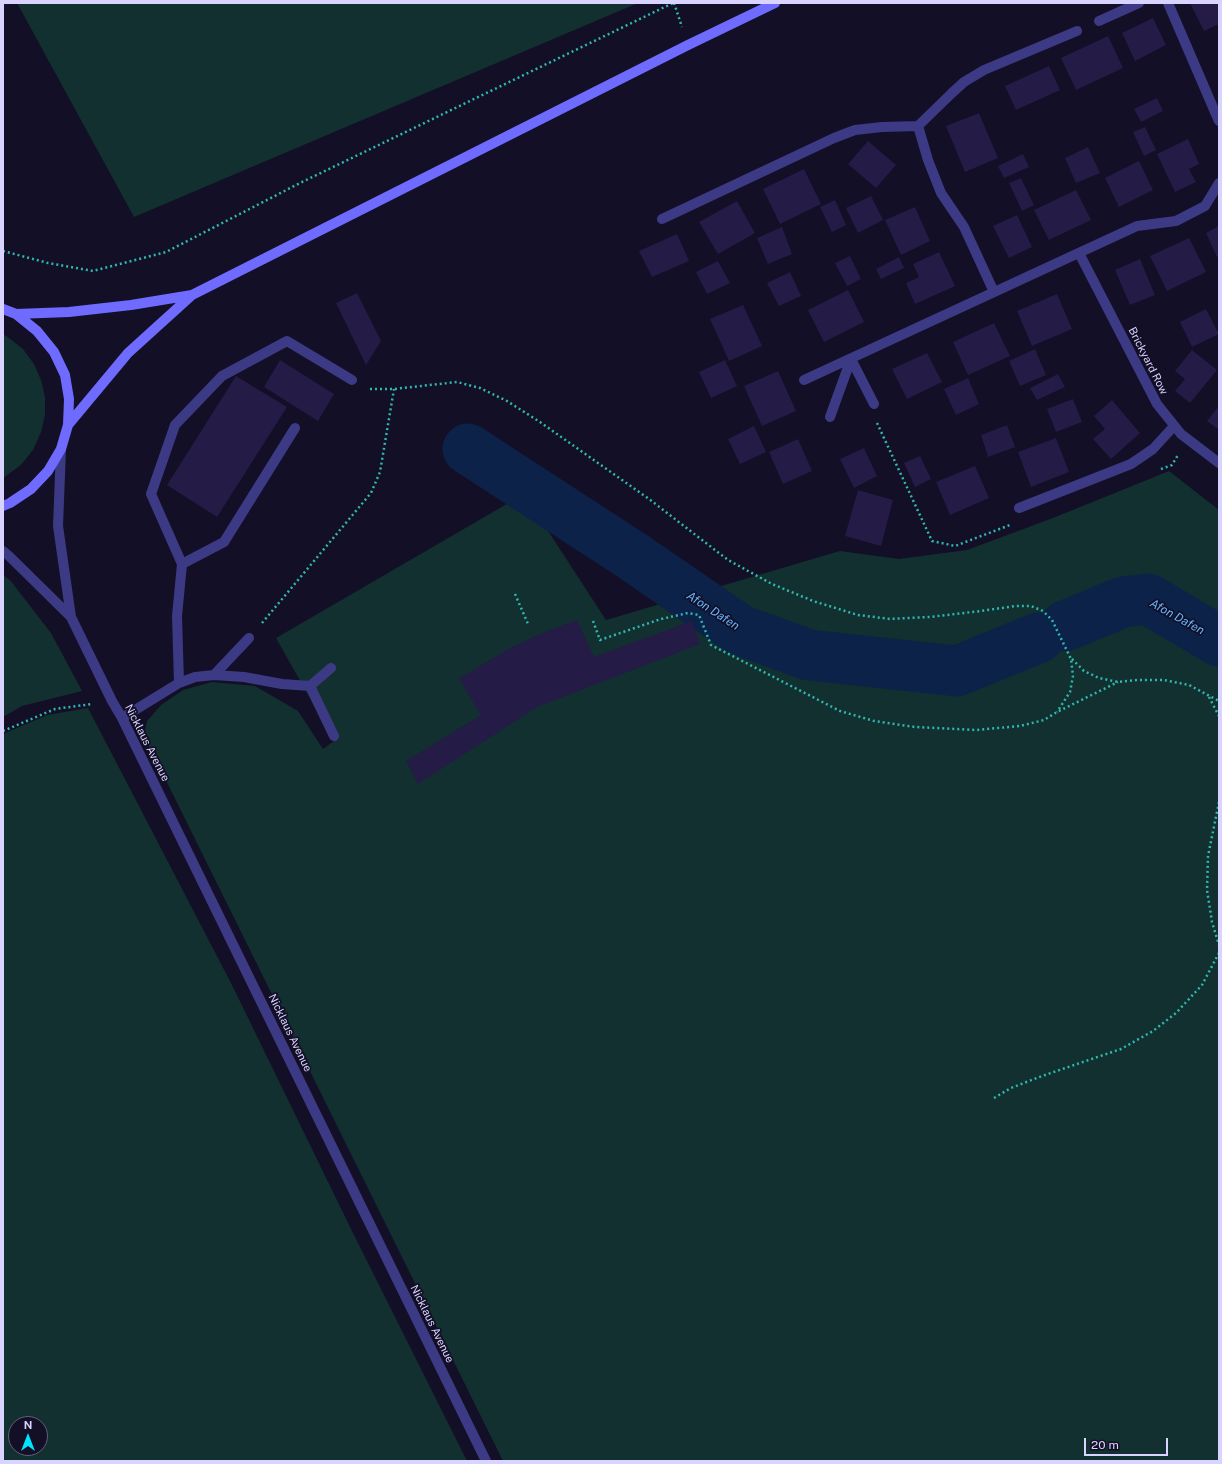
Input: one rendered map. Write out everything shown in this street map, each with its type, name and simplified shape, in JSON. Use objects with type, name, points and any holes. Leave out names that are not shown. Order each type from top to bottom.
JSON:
[{"type":"main road","points":[[68,425],[128,353],[192,295],[775,3]]},
{"type":"main road","points":[[16,314],[69,312],[123,306],[192,295]]},
{"type":"main road","points":[[3,309],[16,314],[37,331],[54,352],[64,375],[69,400],[68,425],[61,449],[48,471],[31,490],[3,506]]},
{"type":"street","points":[[1099,21],[1139,3]]},
{"type":"street","points":[[1168,3],[1217,116]]},
{"type":"street","points":[[662,218],[834,138],[855,130],[882,127],[918,126],[964,82],[984,70],[1077,31]]},
{"type":"street","points":[[918,126],[928,160],[942,193],[964,227],[994,292]]},
{"type":"street","points":[[804,380],[1137,226],[1176,221],[1205,206],[1219,183]]},
{"type":"street","name":"Brickyard Row","points":[[1079,253],[1157,404],[1181,434],[1219,463]]},
{"type":"street","points":[[178,683],[177,616],[182,564],[151,494],[175,425],[222,376],[287,341],[352,380]]},
{"type":"street","points":[[851,359],[874,404]]},
{"type":"street","points":[[830,417],[851,359]]},
{"type":"street","points":[[1019,508],[1131,464],[1152,449],[1174,426]]},
{"type":"street","points":[[182,564],[224,542],[295,428]]},
{"type":"street","name":"Nicklaus Avenue","points":[[61,449],[58,526],[71,617],[112,701],[122,718],[486,1461]]},
{"type":"street","name":"Nicklaus Avenue","points":[[3,552],[9,556],[71,617]]},
{"type":"street","points":[[214,675],[249,638]]},
{"type":"street","points":[[122,718],[178,683],[195,676],[244,676],[282,684],[310,686],[331,668]]},
{"type":"street","points":[[310,686],[334,736]]},
{"type":"path","points":[[3,251],[48,263],[93,270],[166,252],[308,179],[673,3]]},
{"type":"path","points":[[352,380],[368,389],[394,389],[457,382],[480,388],[507,401],[540,422],[649,499],[728,560],[772,584],[813,601],[858,615],[890,619],[930,617],[1015,606],[1031,606],[1043,611],[1052,620],[1071,659],[1073,676],[1070,692],[1057,712]]},
{"type":"path","points":[[249,638],[371,493],[380,472],[394,389]]},
{"type":"path","points":[[515,594],[528,624]]},
{"type":"path","points":[[593,621],[600,640],[661,619],[688,613],[699,615],[711,645],[840,711],[874,721],[915,727],[976,730],[1020,726],[1044,720],[1118,682]]},
{"type":"path","points":[[1071,659],[1084,671],[1099,678],[1118,682],[1164,680],[1189,684],[1219,701]]},
{"type":"path","points":[[1209,696],[1219,716]]},
{"type":"path","points":[[3,731],[55,709],[112,701]]},
{"type":"path","points":[[1219,802],[1208,856],[1207,890],[1212,922],[1219,945]]},
{"type":"path","points":[[994,1098],[1011,1088],[1042,1076],[1121,1049],[1153,1031],[1176,1013],[1202,984],[1219,953]]},
{"type":"green space","points":[[17,3],[638,3],[134,217]]},
{"type":"green space","points":[[3,334],[23,349],[34,364],[41,380],[45,397],[45,415],[41,432],[33,450],[21,465],[3,478]]},
{"type":"green space","points":[[1169,471],[1219,510],[1219,1461],[503,1461],[144,736],[147,721],[161,705],[183,690],[212,682],[255,686],[298,711],[323,749],[334,741],[276,638],[524,494],[606,620],[840,551],[899,559],[967,550],[1053,518]]},
{"type":"green space","points":[[3,575],[10,580],[51,633],[82,691],[22,706],[3,717]]},
{"type":"green space","points":[[88,708],[232,985],[352,1231],[467,1461],[3,1461],[3,734],[47,715]]},
{"type":"building","points":[[1190,3],[1219,3],[1219,24],[1204,31]]},
{"type":"building","points":[[1153,18],[1166,45],[1135,61],[1122,33]]},
{"type":"building","points":[[1108,36],[1123,68],[1076,90],[1061,58]]},
{"type":"building","points":[[1049,66],[1060,90],[1016,110],[1005,86]]},
{"type":"building","points":[[1157,98],[1163,111],[1141,122],[1134,109]]},
{"type":"building","points":[[979,113],[998,158],[965,172],[946,126]]},
{"type":"building","points":[[1145,127],[1156,150],[1144,156],[1133,132]]},
{"type":"building","points":[[1188,139],[1199,164],[1189,169],[1196,182],[1175,192],[1157,154]]},
{"type":"building","points":[[868,141],[896,165],[876,188],[848,164]]},
{"type":"building","points":[[1088,147],[1100,173],[1076,183],[1065,158]]},
{"type":"building","points":[[1023,154],[1029,167],[1004,178],[998,166]]},
{"type":"building","points":[[1139,161],[1153,190],[1119,207],[1105,178]]},
{"type":"building","points":[[804,169],[821,204],[780,224],[763,189]]},
{"type":"building","points":[[1021,178],[1034,205],[1022,211],[1009,183]]},
{"type":"building","points":[[1076,190],[1091,220],[1049,240],[1034,210]]},
{"type":"building","points":[[871,196],[883,220],[858,233],[846,208]]},
{"type":"building","points":[[835,200],[846,225],[832,232],[820,207]]},
{"type":"building","points":[[737,201],[755,233],[718,254],[699,222]]},
{"type":"building","points":[[915,207],[930,241],[901,255],[885,220]]},
{"type":"building","points":[[1017,215],[1032,247],[1009,258],[993,226]]},
{"type":"building","points":[[1219,226],[1219,256],[1217,257],[1206,233]]},
{"type":"building","points":[[782,227],[792,254],[768,264],[757,238]]},
{"type":"building","points":[[677,234],[689,261],[652,277],[639,251]]},
{"type":"building","points":[[1189,238],[1206,272],[1167,291],[1150,256]]},
{"type":"building","points":[[939,252],[955,286],[915,304],[906,283],[919,277],[913,264]]},
{"type":"building","points":[[850,256],[861,279],[847,286],[835,263]]},
{"type":"building","points":[[899,257],[904,268],[881,279],[876,269]]},
{"type":"building","points":[[1140,259],[1155,295],[1130,305],[1115,270]]},
{"type":"building","points":[[718,261],[730,283],[707,294],[696,272]]},
{"type":"building","points":[[790,272],[801,296],[779,306],[767,283]]},
{"type":"building","points":[[848,290],[864,322],[824,342],[808,310]]},
{"type":"building","points":[[357,293],[381,341],[366,365],[336,303]]},
{"type":"building","points":[[1057,294],[1072,329],[1032,346],[1017,311]]},
{"type":"building","points":[[743,305],[762,346],[729,361],[710,319]]},
{"type":"building","points":[[1206,309],[1219,334],[1192,347],[1180,322]]},
{"type":"building","points":[[994,323],[1010,356],[968,375],[953,342]]},
{"type":"building","points":[[1035,349],[1046,375],[1020,386],[1009,361]]},
{"type":"building","points":[[1192,350],[1217,370],[1190,403],[1175,391],[1185,379],[1175,371]]},
{"type":"building","points":[[927,353],[942,382],[907,399],[892,369]]},
{"type":"building","points":[[280,360],[334,394],[318,421],[264,387]]},
{"type":"building","points":[[725,360],[737,386],[711,398],[699,372]]},
{"type":"building","points":[[778,371],[796,411],[762,426],[744,386]]},
{"type":"building","points":[[1058,374],[1065,387],[1037,400],[1030,388]]},
{"type":"building","points":[[236,376],[287,407],[217,517],[167,485]]},
{"type":"building","points":[[968,378],[979,404],[956,415],[944,389]]},
{"type":"building","points":[[1073,399],[1082,422],[1056,432],[1047,409]]},
{"type":"building","points":[[1112,400],[1140,433],[1111,459],[1093,439],[1105,429],[1094,416]]},
{"type":"building","points":[[1219,406],[1219,430],[1207,421]]},
{"type":"building","points":[[1007,425],[1015,447],[988,457],[981,435]]},
{"type":"building","points":[[754,426],[766,452],[740,464],[728,439]]},
{"type":"building","points":[[1056,438],[1069,472],[1031,487],[1018,452]]},
{"type":"building","points":[[798,439],[812,471],[783,484],[769,452]]},
{"type":"building","points":[[864,448],[877,476],[854,488],[840,459]]},
{"type":"building","points":[[920,456],[931,479],[915,487],[904,463]]},
{"type":"building","points":[[975,466],[989,498],[950,515],[936,482]]},
{"type":"building","points":[[858,490],[893,500],[881,546],[845,536]]},
{"type":"building","points":[[577,620],[594,657],[692,621],[700,644],[537,707],[418,784],[406,761],[481,715],[459,679],[508,649],[542,633]]},
{"type":"waterway","name":"Afon Dafen","points":[[468,449],[634,557],[740,630],[809,655],[957,671],[1038,638]]},
{"type":"waterway","name":"Afon Dafen","points":[[1065,626],[1123,602],[1148,599],[1219,641]]}]
